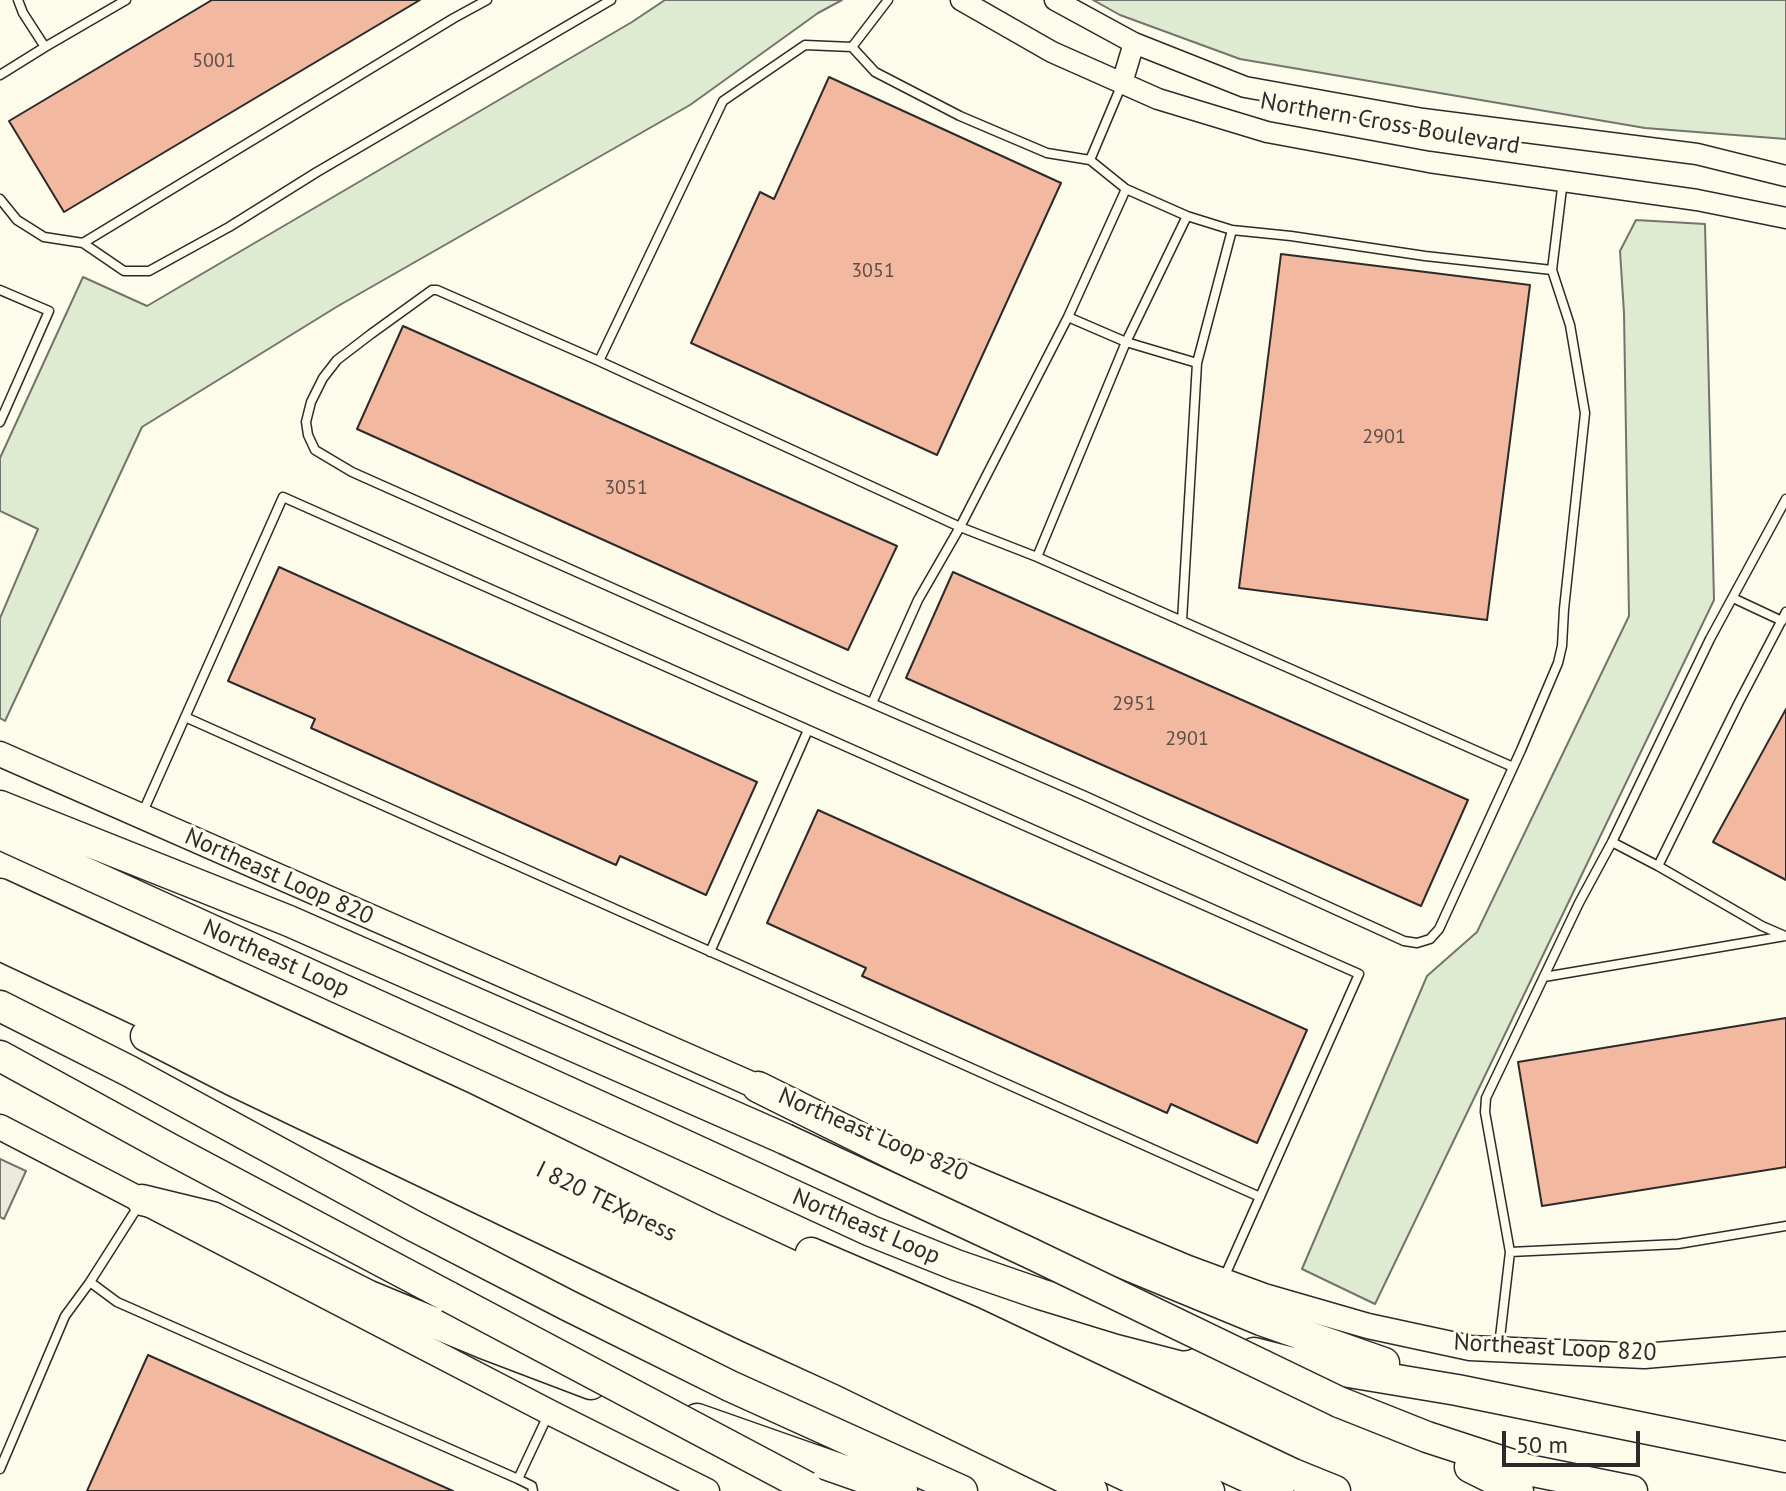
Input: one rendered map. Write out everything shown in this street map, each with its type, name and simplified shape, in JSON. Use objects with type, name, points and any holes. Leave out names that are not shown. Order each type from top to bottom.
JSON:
[{"type":"highway","points":[[0,806],[289,921],[785,1139],[1030,1253],[1518,1491]]},
{"type":"highway","name":"Northeast Loop","points":[[0,834],[871,1231],[956,1265],[1122,1319],[1289,1362],[1457,1390],[1786,1457]]},
{"type":"highway","points":[[0,894],[462,1107],[712,1229],[1278,1491]]},
{"type":"highway","name":"I 820 TEXpress","points":[[0,919],[439,1122],[1209,1491]]},
{"type":"highway","name":"I 820 TEXpress","points":[[0,945],[1159,1491]]},
{"type":"highway","points":[[0,960],[232,1080],[1092,1491]]},
{"type":"highway","points":[[0,1006],[129,1071],[412,1225],[569,1306],[730,1386],[962,1491]]},
{"type":"highway","points":[[0,1056],[811,1489]]},
{"type":"highway","points":[[758,1087],[1109,1258],[1261,1320],[1457,1390]]},
{"type":"highway","points":[[462,1107],[972,1322],[1335,1491]]},
{"type":"highway","points":[[142,1200],[212,1217],[367,1295],[483,1343],[586,1382],[902,1491]]},
{"type":"highway","points":[[749,1327],[789,1358],[885,1410],[1055,1491]]},
{"type":"highway","points":[[1339,1402],[1427,1437],[1528,1470],[1632,1491]]},
{"type":"main road","name":"Northeast Loop 820","points":[[0,754],[758,1087],[1173,1262],[1264,1296],[1368,1326],[1470,1348],[1644,1356],[1786,1344]]},
{"type":"main road","points":[[0,1127],[700,1490]]},
{"type":"street","name":"Northern Cross Boulevard","points":[[961,0],[1052,52],[1158,99],[1267,132],[1429,162],[1697,200],[1786,218]]},
{"type":"street","name":"Northern Cross Boulevard","points":[[1055,0],[1134,43],[1245,87],[1423,119],[1697,154],[1786,176]]},
{"type":"street","points":[[1122,83],[1134,43]]},
{"type":"lane","points":[[18,0],[45,47]]},
{"type":"lane","points":[[0,75],[126,0]]},
{"type":"lane","points":[[83,243],[487,0]]},
{"type":"lane","points":[[0,199],[17,220],[44,237],[83,243],[124,271],[149,271],[229,227],[599,3],[611,0]]},
{"type":"lane","points":[[852,47],[888,0]]},
{"type":"lane","points":[[599,361],[723,101],[805,45],[852,47],[875,72],[960,116],[1047,153],[1090,160],[1126,189],[1187,216],[1232,230],[1552,270]]},
{"type":"lane","points":[[1090,160],[1122,83]]},
{"type":"lane","points":[[1513,767],[1037,557],[960,527],[437,290],[432,290],[337,360],[323,378],[311,402],[306,422],[315,450],[352,472],[1085,796],[1404,941],[1417,943],[1430,939],[1439,929],[1513,767],[1558,663],[1562,646],[1585,413],[1570,325],[1552,270],[1563,179]]},
{"type":"lane","points":[[872,703],[918,600],[960,527],[1068,317],[1126,189]]},
{"type":"lane","points":[[1037,557],[1126,342],[1187,216]]},
{"type":"lane","points":[[1182,621],[1197,363],[1232,230]]},
{"type":"lane","points":[[0,290],[49,311],[0,422]]},
{"type":"lane","points":[[1068,317],[1126,342],[1197,363]]},
{"type":"lane","points":[[141,816],[283,497],[1359,974],[1223,1281]]},
{"type":"lane","points":[[1499,1350],[1510,1252],[1485,1112],[1486,1098],[1710,639],[1786,499]]},
{"type":"lane","points":[[1658,866],[1784,617],[1733,598]]},
{"type":"lane","points":[[185,717],[1260,1197]]},
{"type":"lane","points":[[710,952],[808,730]]},
{"type":"lane","points":[[1612,842],[1762,926],[1786,936]]},
{"type":"lane","points":[[1544,977],[1786,936]]},
{"type":"lane","points":[[0,1469],[65,1316],[142,1200]]},
{"type":"lane","points":[[1510,1252],[1678,1244],[1786,1226]]},
{"type":"lane","points":[[90,1282],[117,1302],[518,1479],[532,1486],[533,1491]]},
{"type":"lane","points":[[518,1479],[549,1412]]},
{"type":"green space","points":[[665,0],[842,0],[818,13],[690,105],[338,306],[142,427],[5,721],[0,718],[0,618],[38,529],[0,511],[0,458],[83,277],[147,306]]},
{"type":"green space","points":[[1093,0],[1786,0],[1786,139],[1645,128],[1240,59],[1120,15]]},
{"type":"green space","points":[[1636,220],[1705,224],[1714,600],[1375,1304],[1302,1269],[1427,976],[1477,932],[1629,616],[1624,313],[1620,251]]},
{"type":"shaded area","points":[[0,1159],[26,1171],[4,1219],[0,1217]]},
{"type":"building","points":[[212,0],[420,0],[64,212],[9,121]]},
{"type":"building","points":[[829,77],[1061,183],[937,455],[691,343],[760,192],[774,199]]},
{"type":"building","points":[[1281,254],[1530,285],[1487,620],[1239,588]]},
{"type":"building","points":[[403,326],[897,546],[848,650],[357,429]]},
{"type":"building","points":[[279,567],[757,782],[706,895],[620,856],[616,865],[311,728],[315,719],[228,681]]},
{"type":"building","points":[[953,572],[1468,800],[1421,906],[906,678]]},
{"type":"building","points":[[1786,709],[1786,880],[1713,842]]},
{"type":"building","points":[[818,810],[1307,1030],[1257,1143],[1171,1104],[1167,1113],[862,976],[866,968],[767,923]]},
{"type":"building","points":[[1786,1018],[1786,1167],[1542,1206],[1518,1062]]},
{"type":"building","points":[[148,1355],[453,1491],[87,1491]]}]
